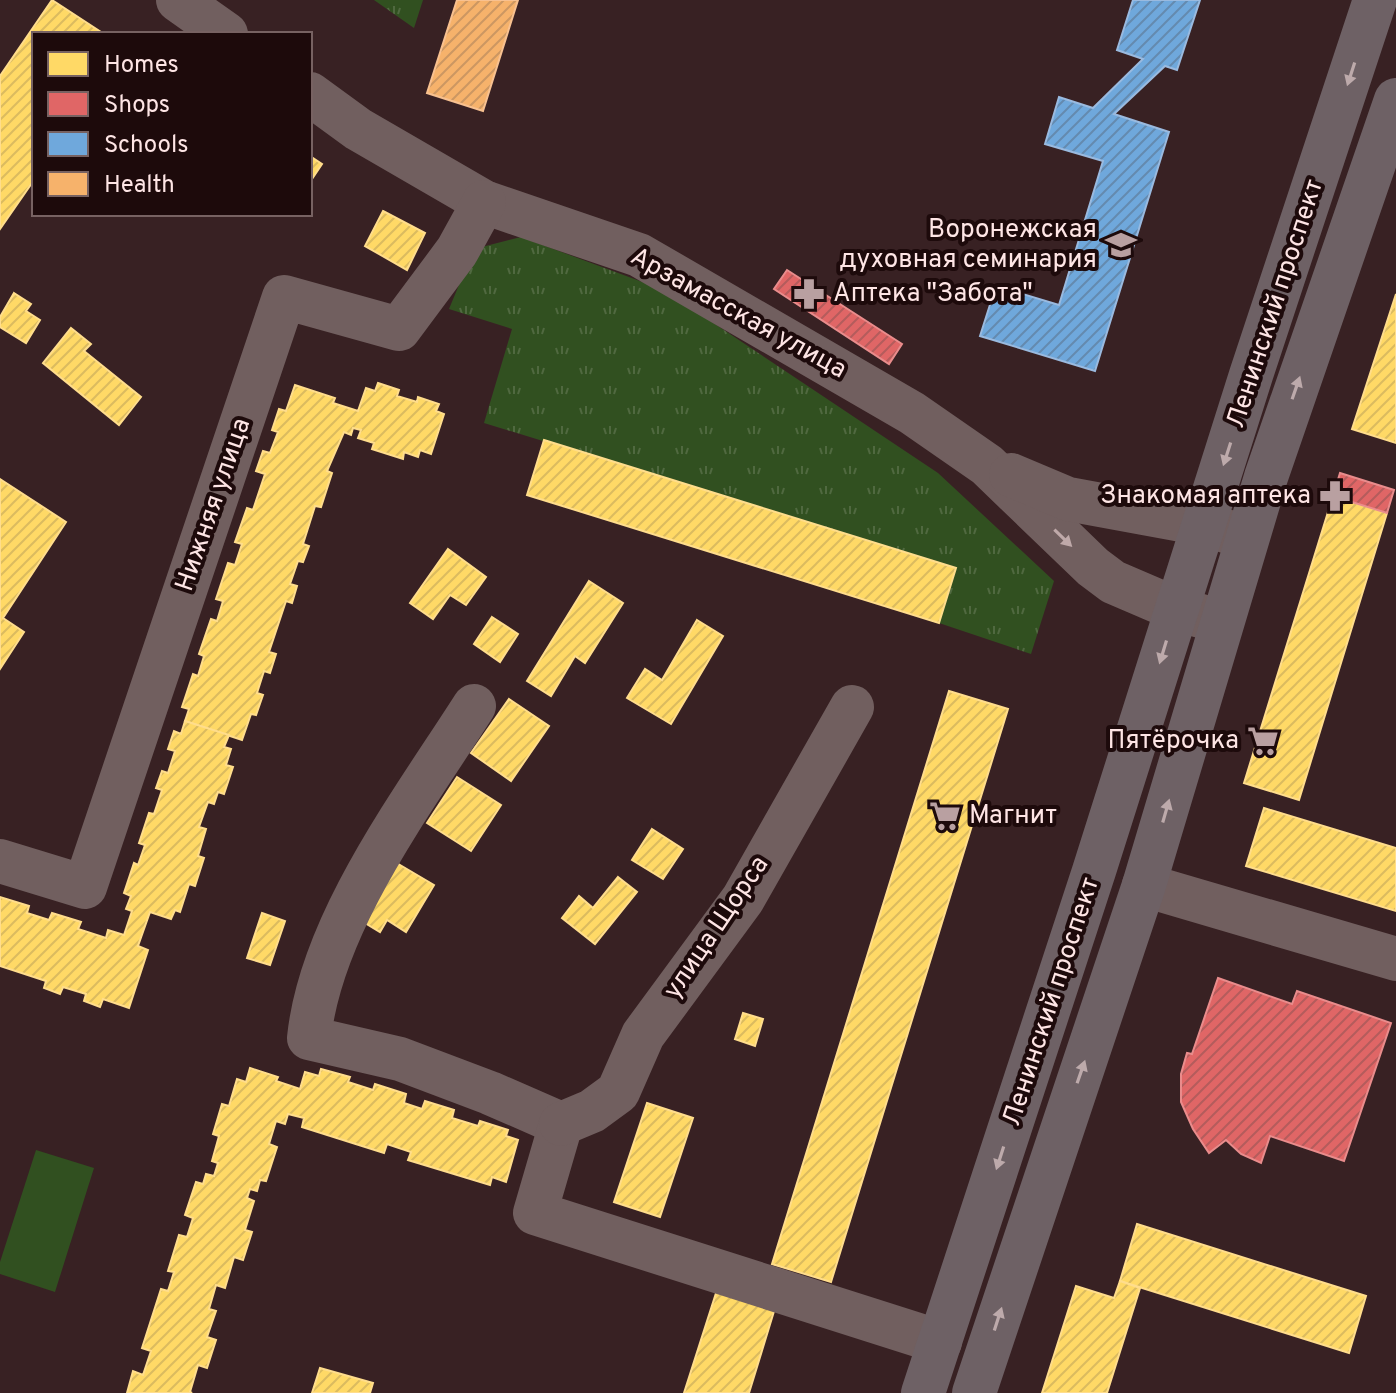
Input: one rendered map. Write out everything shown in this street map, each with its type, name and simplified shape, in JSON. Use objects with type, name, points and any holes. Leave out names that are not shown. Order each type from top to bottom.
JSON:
[{"type":"main road","name":"Ленинский проспект","points":[[923,1393],[1375,0]]},
{"type":"main road","name":"Ленинский проспект","points":[[974,1393],[1144,885],[1281,431],[1396,100]]},
{"type":"street","points":[[178,0],[223,32]]},
{"type":"street","name":"Арзамасская улица","points":[[312,95],[358,129],[484,202],[639,255],[912,413],[987,465],[1093,567],[1113,582],[1176,609]]},
{"type":"street","name":"Нижняя улица","points":[[0,861],[85,887],[284,297],[399,329],[457,251],[484,202]]},
{"type":"street","name":"Арзамасская улица","points":[[987,465],[1068,499],[1204,524],[1247,538]]},
{"type":"street","points":[[1176,609],[1221,622]]},
{"type":"street","points":[[474,706],[343,920],[312,1006],[309,1038],[400,1059],[561,1124],[535,1213],[940,1342]]},
{"type":"street","name":"улица Щорса","points":[[561,1124],[592,1111],[618,1092],[643,1035],[743,899],[852,707]]},
{"type":"street","points":[[1144,885],[1396,959]]},
{"type":"green space","points":[[374,0],[423,0],[414,28]]},
{"type":"green space","points":[[521,237],[664,290],[938,473],[1054,581],[1031,654],[939,623],[956,568],[484,423],[512,329],[449,309],[474,249]]},
{"type":"green space","points":[[36,1150],[94,1168],[55,1292],[0,1274],[0,1262]]},
{"type":"building: Homes","points":[[52,0],[101,32],[32,32],[32,183],[0,229],[0,76]]},
{"type":"building: Homes","points":[[312,157],[322,164],[312,179]]},
{"type":"building: Homes","points":[[383,211],[425,233],[407,270],[365,246]]},
{"type":"building: Homes","points":[[14,293],[31,304],[26,311],[40,320],[26,343],[0,327],[0,317]]},
{"type":"building: Homes","points":[[1396,294],[1396,443],[1352,429]]},
{"type":"building: Homes","points":[[71,328],[91,344],[84,351],[141,397],[119,425],[43,363]]},
{"type":"building: Homes","points":[[378,383],[399,390],[397,396],[417,402],[418,397],[439,404],[436,411],[444,414],[431,454],[420,450],[418,457],[404,452],[403,459],[372,449],[374,443],[358,438],[361,430],[353,428],[351,435],[344,432],[327,471],[332,473],[321,507],[315,506],[303,544],[309,546],[303,562],[298,561],[290,584],[297,586],[292,603],[286,601],[269,652],[276,654],[270,673],[264,671],[257,693],[263,695],[256,715],[251,714],[242,740],[185,721],[189,709],[182,707],[193,674],[198,676],[204,656],[199,654],[211,619],[217,621],[223,601],[216,599],[228,563],[235,565],[242,544],[235,542],[247,508],[253,510],[265,474],[256,471],[263,451],[270,453],[278,432],[272,430],[279,409],[286,411],[295,385],[335,398],[333,403],[358,411],[366,388],[375,391]]},
{"type":"building: Homes","points":[[544,440],[956,568],[939,623],[527,495]]},
{"type":"building: Homes","points":[[0,479],[66,522],[3,618],[24,632],[0,669]]},
{"type":"building: Homes","points":[[1333,496],[1387,513],[1299,800],[1244,783]]},
{"type":"building: Homes","points":[[448,549],[486,577],[466,605],[450,595],[433,619],[410,603]]},
{"type":"building: Homes","points":[[589,581],[623,603],[585,663],[575,656],[551,696],[527,681]]},
{"type":"building: Homes","points":[[492,617],[518,634],[500,662],[474,644]]},
{"type":"building: Homes","points":[[697,620],[723,636],[671,724],[627,698],[645,669],[662,680]]},
{"type":"building: Homes","points":[[949,691],[1008,709],[831,1282],[772,1264]]},
{"type":"building: Homes","points":[[509,699],[549,726],[511,781],[471,753]]},
{"type":"building: Homes","points":[[185,721],[229,735],[224,747],[231,749],[226,765],[233,767],[224,794],[218,792],[214,804],[208,802],[199,827],[206,829],[198,856],[204,858],[195,886],[189,884],[180,912],[175,910],[171,919],[150,912],[138,946],[148,950],[129,1008],[103,999],[100,1007],[84,1001],[86,994],[63,987],[60,994],[44,988],[46,981],[0,966],[0,897],[29,906],[27,913],[49,920],[52,913],[81,922],[78,929],[106,938],[108,930],[124,935],[132,911],[126,909],[131,896],[124,893],[134,863],[138,865],[145,845],[139,843],[149,813],[154,814],[162,790],[156,788],[162,771],[168,773],[175,751],[168,749],[174,731],[181,734]]},
{"type":"building: Homes","points":[[457,777],[501,805],[471,851],[427,823]]},
{"type":"building: Homes","points":[[1264,808],[1396,848],[1396,911],[1246,866]]},
{"type":"building: Homes","points":[[652,829],[683,849],[663,879],[632,860]]},
{"type":"building: Homes","points":[[395,862],[434,885],[406,932],[387,920],[380,932],[360,920]]},
{"type":"building: Homes","points":[[618,877],[637,892],[595,944],[562,918],[579,896],[593,908]]},
{"type":"building: Homes","points":[[262,913],[285,921],[270,965],[247,958]]},
{"type":"building: Homes","points":[[743,1013],[763,1019],[755,1046],[735,1039]]},
{"type":"building: Homes","points":[[250,1068],[278,1077],[276,1081],[300,1089],[305,1072],[319,1076],[321,1069],[350,1077],[348,1082],[373,1090],[375,1084],[406,1094],[404,1103],[422,1109],[425,1101],[454,1110],[452,1118],[478,1126],[480,1121],[508,1130],[506,1136],[518,1140],[506,1182],[492,1177],[490,1185],[408,1160],[411,1152],[387,1144],[384,1153],[302,1127],[304,1118],[288,1114],[285,1124],[276,1121],[269,1144],[277,1147],[266,1181],[260,1180],[257,1191],[250,1189],[247,1198],[254,1201],[245,1230],[252,1232],[243,1260],[234,1257],[225,1288],[216,1285],[209,1309],[216,1311],[207,1337],[216,1340],[207,1368],[198,1365],[192,1393],[127,1393],[133,1371],[143,1375],[151,1351],[142,1348],[161,1289],[168,1291],[174,1272],[168,1271],[179,1235],[187,1237],[193,1218],[185,1215],[196,1182],[203,1184],[206,1174],[214,1176],[218,1163],[212,1161],[219,1136],[213,1134],[222,1104],[229,1106],[237,1079],[246,1082]]},
{"type":"building: Homes","points":[[647,1103],[693,1118],[660,1217],[614,1202]]},
{"type":"building: Homes","points":[[1137,1224],[1366,1296],[1349,1353],[1120,1281]]},
{"type":"building: Homes","points":[[1120,1281],[1140,1288],[1107,1393],[1042,1393],[1076,1286],[1114,1298]]},
{"type":"building: Homes","points":[[717,1290],[775,1308],[749,1393],[684,1393]]},
{"type":"building: Homes","points":[[320,1368],[373,1383],[370,1393],[312,1393]]},
{"type":"building: Shops","points":[[787,270],[902,344],[889,364],[774,289]]},
{"type":"building: Shops","points":[[1340,473],[1394,490],[1387,513],[1333,496]]},
{"type":"building: Shops","points":[[1218,978],[1292,1004],[1297,991],[1391,1023],[1344,1161],[1270,1136],[1261,1163],[1241,1154],[1226,1140],[1209,1153],[1193,1129],[1181,1102],[1181,1074],[1187,1053],[1192,1054]]},
{"type":"building: Schools","points":[[1133,0],[1200,0],[1177,70],[1165,66],[1114,114],[1169,132],[1095,371],[980,336],[996,286],[1059,305],[1103,161],[1045,144],[1059,97],[1093,108],[1143,59],[1117,50]]},
{"type":"building: Health","points":[[457,0],[518,0],[483,111],[427,93]]},
{"type":"place","name":"Воронежская духовная семинария","points":[[1121,245]]},
{"type":"place","name":"Аптека \"Забота\"","points":[[809,294]]},
{"type":"place","name":"Знакомая аптека","points":[[1335,496]]},
{"type":"place","name":"Пятёрочка","points":[[1263,741]]},
{"type":"place","name":"Магнит","points":[[945,816]]}]
